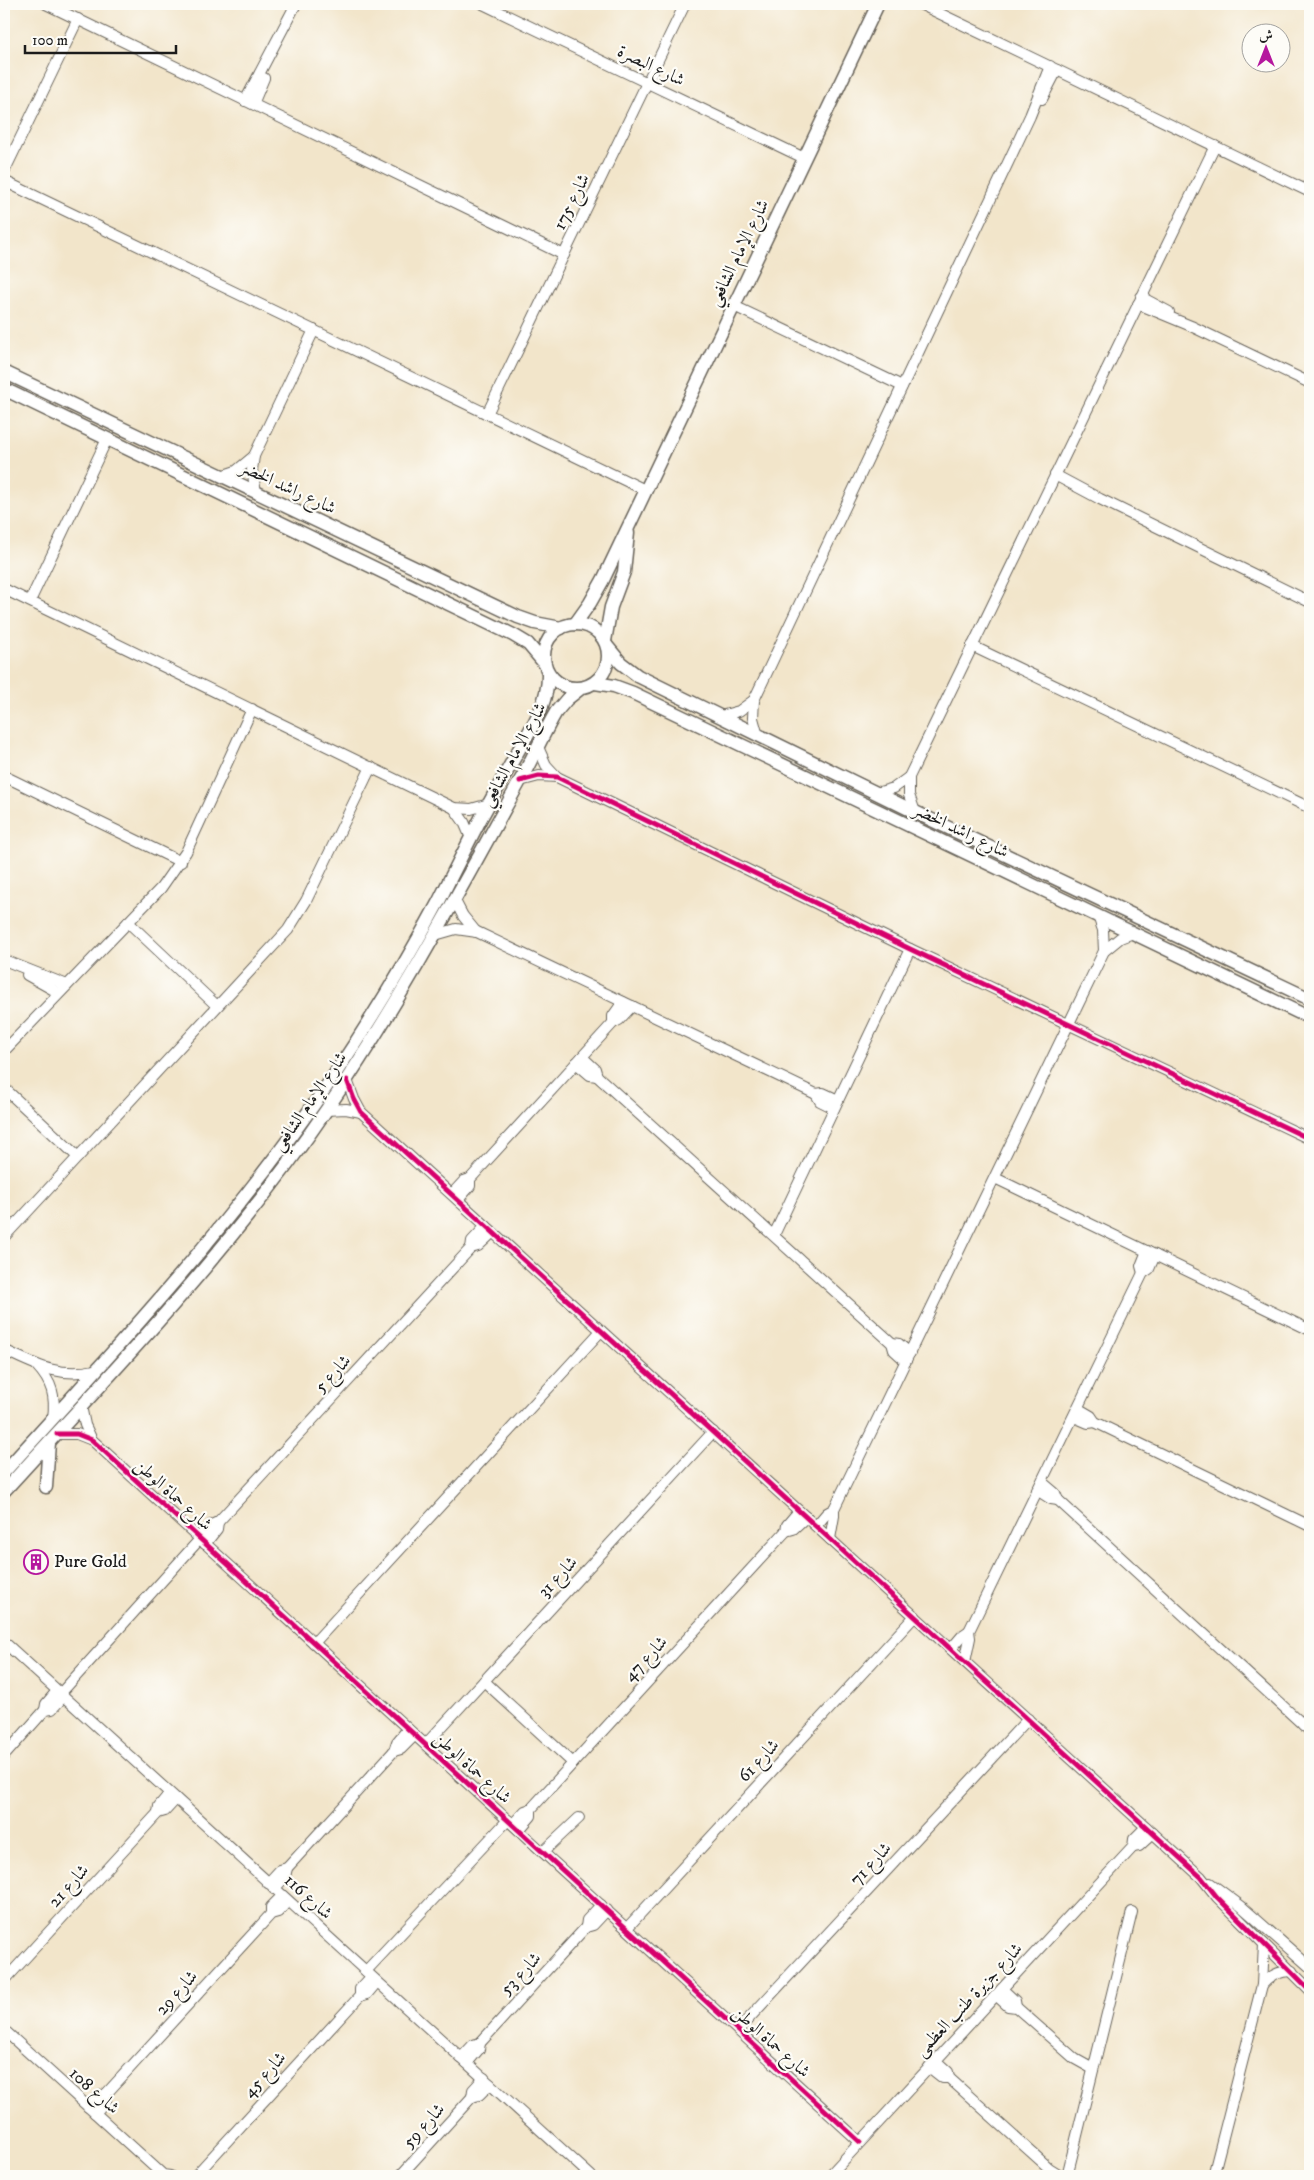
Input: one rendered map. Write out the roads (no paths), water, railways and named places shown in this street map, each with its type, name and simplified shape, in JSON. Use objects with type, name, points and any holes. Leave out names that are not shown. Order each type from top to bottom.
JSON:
[{"type":"street","points":[[46,4],[564,255]]},
{"type":"street","points":[[249,102],[296,4]]},
{"type":"street","name":"شارع البصرة","points":[[483,4],[804,158]]},
{"type":"street","name":"شارع 175","points":[[487,414],[685,4]]},
{"type":"street","name":"شارع الإمام الشافعي","points":[[575,624],[597,591],[878,4]]},
{"type":"street","points":[[920,4],[1310,192]]},
{"type":"street","points":[[4,172],[78,19]]},
{"type":"street","points":[[758,736],[753,718],[754,700],[1054,68]]},
{"type":"street","points":[[876,793],[894,788],[908,777],[1215,146]]},
{"type":"street","points":[[4,181],[646,490]]},
{"type":"street","points":[[1139,301],[1310,383]]},
{"type":"street","points":[[734,306],[902,386]]},
{"type":"street","points":[[256,492],[252,470],[254,456],[314,330]]},
{"type":"street","name":"شارع راشد الخضر","points":[[4,372],[518,617],[534,623],[561,628]]},
{"type":"street","name":"شارع راشد الخضر","points":[[4,389],[514,635],[534,650],[546,668]]},
{"type":"street","points":[[30,601],[107,439]]},
{"type":"street","points":[[221,476],[242,466],[254,456]]},
{"type":"street","points":[[1054,478],[1310,602]]},
{"type":"street","name":"شارع الإمام الشافعي","points":[[606,643],[612,607],[624,572],[632,518]]},
{"type":"street","points":[[4,588],[454,808],[470,809],[489,804]]},
{"type":"street","points":[[575,624],[589,626],[596,630],[606,643],[609,654],[606,670],[595,683],[581,688],[562,686],[546,668],[545,646],[554,633],[561,628],[575,624]]},
{"type":"street","name":"شارع راشد الخضر","points":[[606,643],[621,663],[638,676],[915,812],[1310,999]]},
{"type":"street","points":[[972,646],[1310,808]]},
{"type":"street","name":"شارع الإمام الشافعي","points":[[4,1472],[209,1241],[303,1120],[387,992],[438,902],[543,704],[548,688],[546,668]]},
{"type":"street","name":"شارع راشد الخضر","points":[[595,683],[614,686],[632,693],[1310,1018]]},
{"type":"street","name":"شارع الإمام الشافعي","points":[[4,1492],[220,1250],[284,1170],[347,1080],[399,999],[436,935],[561,705],[581,688]]},
{"type":"street","points":[[721,716],[739,711],[754,700]]},
{"type":"street","points":[[4,1051],[161,888],[180,862],[252,709]]},
{"type":"street","points":[[538,747],[546,765],[557,777],[910,949],[1310,1139]]},
{"type":"street","points":[[4,1238],[217,1006],[278,943],[298,916],[371,767]]},
{"type":"street","points":[[4,776],[180,862]]},
{"type":"street","points":[[520,781],[539,776],[557,777]]},
{"type":"street","points":[[908,777],[909,795],[915,812]]},
{"type":"street","points":[[454,808],[464,822],[471,838]]},
{"type":"street","points":[[454,899],[463,916],[477,932]]},
{"type":"street","points":[[1098,916],[1103,930],[1104,951]]},
{"type":"street","points":[[128,922],[217,1006]]},
{"type":"street","points":[[436,935],[456,929],[477,932],[816,1094],[823,1094],[836,1104]]},
{"type":"street","points":[[830,1539],[834,1509],[1104,951],[1120,938],[1133,933]]},
{"type":"street","points":[[774,1235],[910,949]]},
{"type":"street","points":[[4,960],[63,989]]},
{"type":"street","points":[[455,1197],[464,1181],[470,1179],[612,1023],[613,1016],[627,1004]]},
{"type":"street","points":[[579,1060],[593,1067],[597,1076],[892,1343],[894,1350],[908,1357]]},
{"type":"street","points":[[347,1080],[361,1112],[1201,1877],[1241,1906],[1310,1967]]},
{"type":"street","points":[[4,1088],[78,1157]]},
{"type":"street","points":[[326,1110],[346,1109],[361,1112]]},
{"type":"street","points":[[995,1178],[1310,1330]]},
{"type":"street","name":"شارع 5","points":[[4,1756],[45,1710],[46,1704],[60,1694],[201,1540],[216,1531],[218,1522],[471,1248],[472,1241],[489,1229]]},
{"type":"street","points":[[965,1662],[970,1638],[969,1632],[1143,1273],[1149,1269],[1151,1254]]},
{"type":"street","points":[[314,1643],[601,1331]]},
{"type":"street","points":[[4,1350],[37,1366],[60,1372],[78,1373],[96,1370]]},
{"type":"street","points":[[37,1366],[50,1383],[54,1394],[53,1418]]},
{"type":"street","name":"شارع حماة الوطن","points":[[81,1406],[85,1425],[92,1440]]},
{"type":"street","points":[[1076,1413],[1091,1416],[1095,1422],[1310,1526]]},
{"type":"street","name":"شارع 31","points":[[426,1744],[713,1432]]},
{"type":"street","name":"شارع حماة الوطن","points":[[53,1438],[77,1434],[92,1440],[860,2142]]},
{"type":"street","points":[[46,1487],[53,1438]]},
{"type":"street","points":[[1040,1486],[1051,1499],[1058,1500],[1307,1728]]},
{"type":"street","points":[[816,1526],[834,1509]]},
{"type":"street","name":"شارع 47","points":[[371,1977],[513,1825],[531,1816],[532,1809],[573,1763],[786,1531],[788,1522],[802,1514]]},
{"type":"street","name":"شارع 61","points":[[627,1928],[915,1616]]},
{"type":"street","points":[[951,1649],[963,1635],[969,1632]]},
{"type":"street","name":"شارع 116","points":[[4,1642],[591,2176]]},
{"type":"street","points":[[484,1681],[573,1763]]},
{"type":"street","points":[[1307,1728],[1310,1714]]},
{"type":"street","name":"شارع 71","points":[[738,2030],[1028,1719]]},
{"type":"street","points":[[278,1892],[280,1870],[287,1868],[394,1751],[403,1748],[412,1732]]},
{"type":"street","name":"شارع 21","points":[[4,1981],[158,1813],[158,1806],[172,1796]]},
{"type":"street","points":[[543,1852],[579,1818]]},
{"type":"street","name":"شارع جزيرة طنب العظمى","points":[[829,2176],[1133,1847],[1139,1846],[1150,1830]]},
{"type":"street","points":[[1201,1877],[1217,1897],[1310,1990]]},
{"type":"street","name":"شارع 29","points":[[92,2110],[100,2096],[106,2094],[271,1914],[278,1892]]},
{"type":"street","name":"شارع 53","points":[[464,2061],[479,2050],[480,2043],[586,1927],[593,1925],[604,1908]]},
{"type":"street","points":[[1067,2176],[1132,1912]]},
{"type":"street","points":[[1213,2176],[1262,1986],[1264,1944]]},
{"type":"street","points":[[1262,1986],[1272,1975],[1292,1971]]},
{"type":"street","name":"شارع 45","points":[[195,2176],[360,1996],[360,1989],[371,1977]]},
{"type":"street","points":[[999,1992],[1008,2006],[1016,2007],[1076,2059],[1093,2069]]},
{"type":"street","name":"شارع 108","points":[[4,2030],[166,2176]]},
{"type":"street","points":[[932,2064],[943,2078],[949,2078],[1049,2168],[1062,2176]]},
{"type":"street","name":"شارع 59","points":[[400,2176],[472,2097],[479,2095],[487,2081]]},
{"type":"place","name":"Pure Gold","points":[[36,1562]]}]
